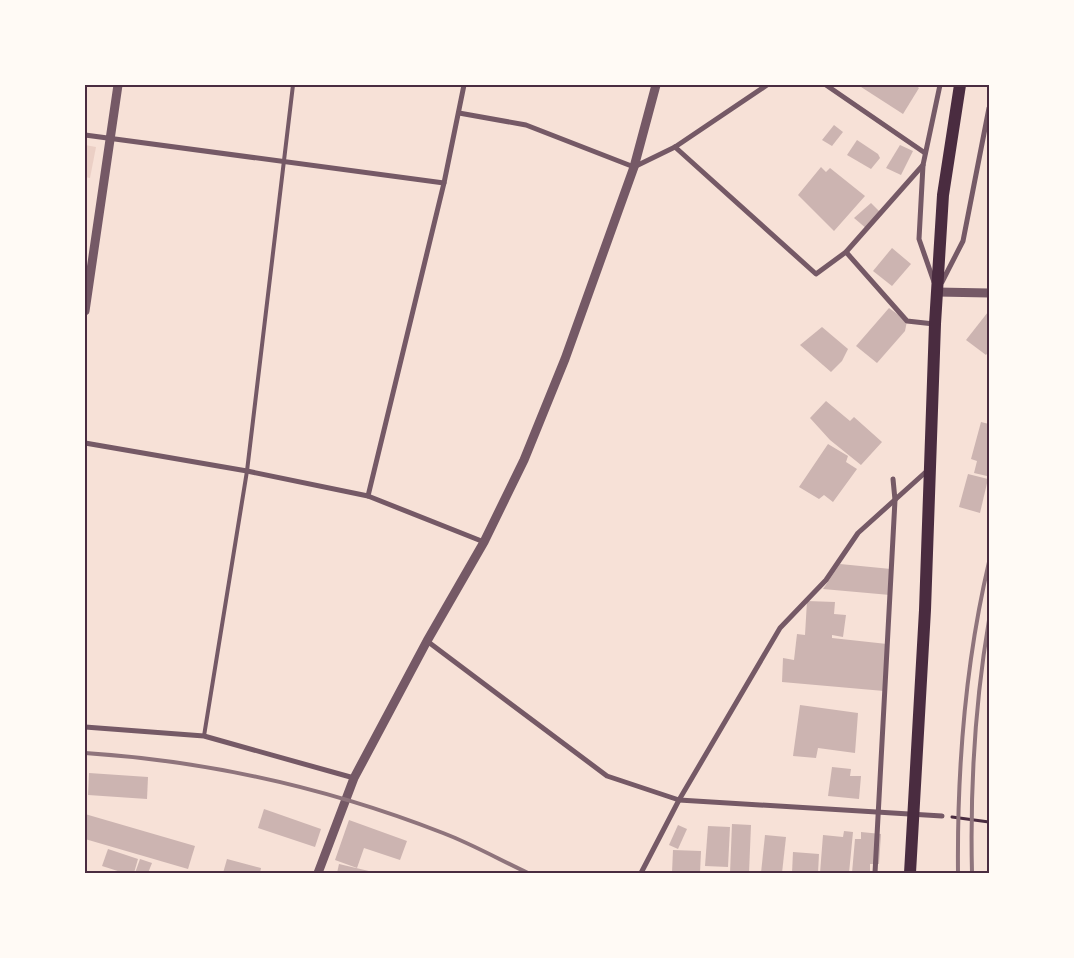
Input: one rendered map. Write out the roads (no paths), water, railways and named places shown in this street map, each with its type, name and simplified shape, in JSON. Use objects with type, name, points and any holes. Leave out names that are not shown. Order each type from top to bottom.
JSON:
[{"type":"main road","points":[[910,873],[925,610],[935,324],[943,195],[960,85]]},
{"type":"street","points":[[85,311],[118,85]]},
{"type":"street","points":[[368,496],[444,183],[464,85]]},
{"type":"street","points":[[318,873],[354,778],[427,641],[484,542],[524,460],[565,358],[634,167],[656,85]]},
{"type":"street","points":[[459,113],[526,124],[634,167],[675,147],[767,85]]},
{"type":"street","points":[[826,85],[926,153]]},
{"type":"street","points":[[937,292],[918,239],[924,165],[940,85]]},
{"type":"street","points":[[937,292],[963,241],[989,108]]},
{"type":"street","points":[[85,135],[444,183]]},
{"type":"street","points":[[675,147],[816,274],[846,252],[924,165]]},
{"type":"street","points":[[846,252],[907,321],[935,324]]},
{"type":"street","points":[[937,292],[989,293]]},
{"type":"street","points":[[85,443],[247,471],[368,496],[484,542]]},
{"type":"street","points":[[641,873],[679,800],[780,628],[826,580],[858,533],[930,468]]},
{"type":"street","points":[[875,873],[895,500],[893,479]]},
{"type":"street","points":[[427,641],[607,776],[679,800],[942,816]]},
{"type":"street","points":[[85,728],[204,736],[354,778]]},
{"type":"lane","points":[[204,736],[247,471],[293,85]]},
{"type":"railway","points":[[958,873],[959,795],[964,717],[974,639],[989,562]]},
{"type":"railway","points":[[972,873],[974,746],[989,620]]},
{"type":"railway","points":[[85,753],[131,757],[222,770],[312,790],[400,817],[443,833],[528,873]]}]
